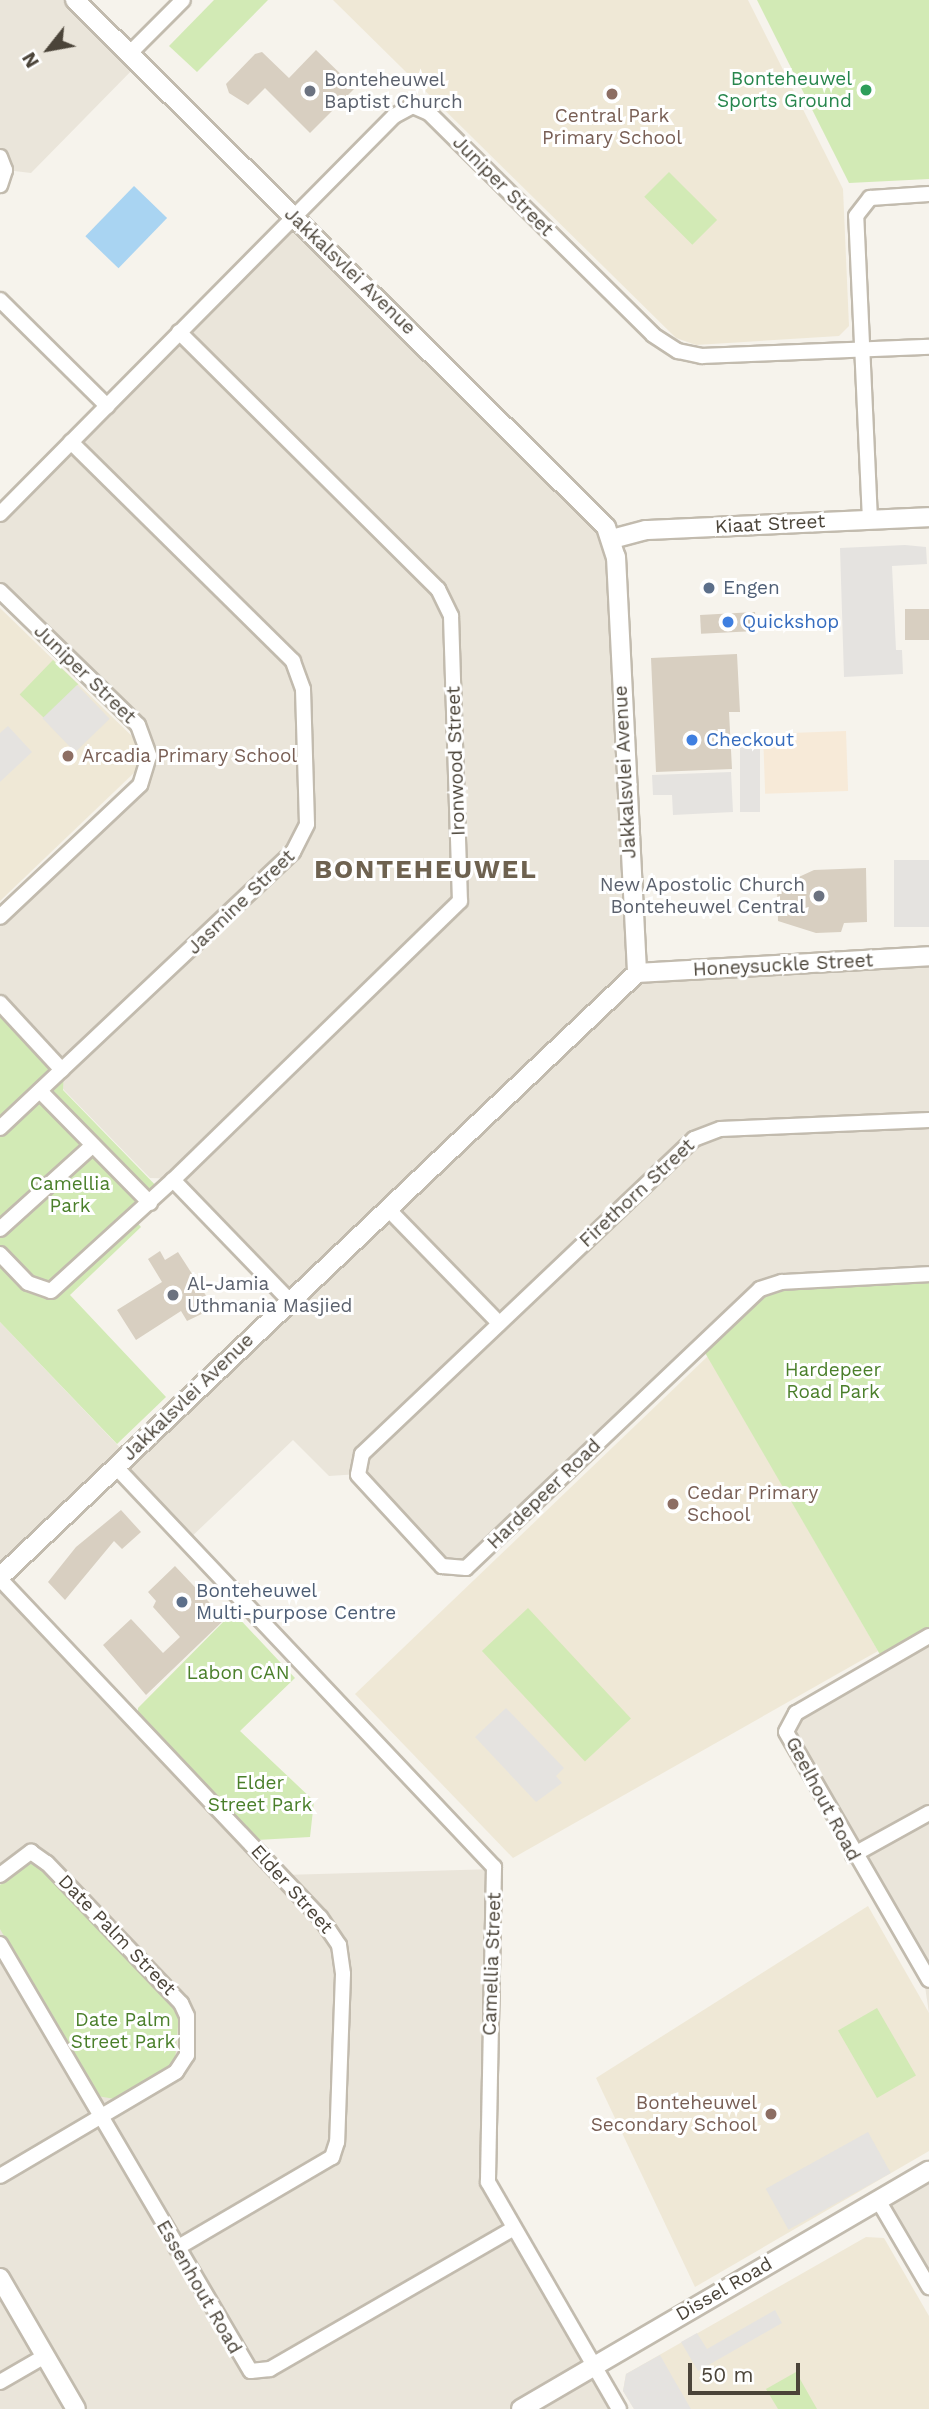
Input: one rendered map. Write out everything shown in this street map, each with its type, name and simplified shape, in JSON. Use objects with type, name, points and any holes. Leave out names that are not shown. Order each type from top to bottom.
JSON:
[{"type":"street","name":"Jakkalsvlei Avenue","points":[[0,1578],[289,1300],[637,974],[612,539],[587,504],[75,0]]},
{"type":"street","points":[[130,54],[183,0]]},
{"type":"street","name":"Juniper Street","points":[[0,514],[398,112],[420,107],[669,347],[702,356],[929,347]]},
{"type":"street","points":[[0,158],[5,170],[0,185]]},
{"type":"street","points":[[870,520],[857,211],[874,197],[929,194]]},
{"type":"street","points":[[0,300],[107,406]]},
{"type":"street","name":"Ironwood Street","points":[[0,1254],[28,1283],[51,1291],[150,1203],[452,914],[462,884],[448,602],[179,332]]},
{"type":"street","name":"Jasmine Street","points":[[0,1126],[293,852],[307,813],[303,689],[293,661],[71,442]]},
{"type":"street","name":"Kiaat Street","points":[[612,539],[646,530],[929,517]]},
{"type":"street","name":"Juniper Street","points":[[0,591],[138,725],[149,756],[141,785],[0,917]]},
{"type":"street","name":"Honeysuckle Street","points":[[637,974],[929,956]]},
{"type":"street","points":[[0,1003],[62,1070]]},
{"type":"street","points":[[40,1091],[150,1203]]},
{"type":"street","name":"Firethorn Street","points":[[499,1323],[702,1134],[929,1120]]},
{"type":"street","points":[[0,1229],[93,1145]]},
{"type":"street","points":[[173,1180],[289,1300]]},
{"type":"street","points":[[387,1208],[499,1323]]},
{"type":"street","name":"Hardepeer Road","points":[[499,1323],[358,1464],[364,1484],[448,1569],[470,1565],[760,1289],[782,1282],[929,1274]]},
{"type":"street","name":"Camellia Street","points":[[115,1466],[494,1867],[487,2172],[492,2195],[619,2409]]},
{"type":"street","name":"Elder Street","points":[[0,1578],[320,1917],[339,1945],[343,1975],[337,2142],[332,2157],[177,2248]]},
{"type":"street","name":"Geelhout Road","points":[[929,1636],[796,1713],[787,1726],[789,1743],[853,1856],[929,1980]]},
{"type":"street","points":[[853,1856],[929,1813]]},
{"type":"street","name":"Date Palm Street","points":[[0,1875],[31,1852],[174,1995],[187,2016],[183,2065],[0,2176]]},
{"type":"street","name":"Essenhout Road","points":[[0,1944],[102,2116],[239,2357],[251,2371],[260,2372],[511,2230]]},
{"type":"street","name":"Dissel Road","points":[[521,2409],[929,2171]]},
{"type":"street","points":[[878,2200],[929,2287]]},
{"type":"street","points":[[0,2278],[76,2409]]},
{"type":"street","points":[[0,2382],[45,2356]]},
{"type":"shaded area","points":[[0,0],[74,0],[138,64],[31,173],[6,170],[0,186]]},
{"type":"shaded area","name":"Central Park Primary School","points":[[333,0],[748,0],[843,189],[849,326],[839,336],[696,345],[676,338]]},
{"type":"shaded area","points":[[293,216],[606,527],[635,972],[929,957],[929,1273],[782,1281],[455,1570],[359,1474],[329,1476],[293,1440],[187,1541],[116,1467],[0,1578],[0,1322],[127,1455],[289,1301],[181,1179],[150,1178],[63,1089],[0,1005],[0,916],[140,784],[145,740],[0,591],[0,513]]},
{"type":"shaded area","points":[[905,545],[926,547],[927,564],[892,566],[896,650],[902,650],[903,674],[844,677],[840,548]]},
{"type":"shaded area","name":"Arcadia Primary School","points":[[0,608],[137,741],[137,770],[0,901]]},
{"type":"shaded area","points":[[77,685],[110,719],[75,752],[42,718]]},
{"type":"shaded area","points":[[8,726],[32,752],[0,782],[0,733]]},
{"type":"shaded area","points":[[846,731],[848,791],[765,794],[763,734]]},
{"type":"shaded area","points":[[740,735],[760,735],[760,812],[740,812]]},
{"type":"shaded area","points":[[731,772],[733,812],[673,815],[672,795],[653,795],[652,775]]},
{"type":"shaded area","points":[[894,860],[929,860],[929,927],[894,927]]},
{"type":"shaded area","name":"Cedar Primary School","points":[[708,1356],[878,1651],[513,1858],[355,1694]]},
{"type":"shaded area","points":[[0,1578],[283,1875],[496,1869],[488,2171],[620,2409],[0,2409]]},
{"type":"shaded area","points":[[929,1635],[929,2013],[924,1980],[789,1743],[789,1721]]},
{"type":"shaded area","points":[[506,1708],[564,1768],[556,1776],[562,1783],[536,1802],[475,1737]]},
{"type":"shaded area","name":"Bonteheuwel Secondary School","points":[[868,1906],[929,2013],[929,2151],[695,2287],[596,2078]]},
{"type":"shaded area","points":[[868,2132],[891,2173],[788,2230],[766,2189]]},
{"type":"shaded area","points":[[929,2172],[929,2286],[880,2201]]},
{"type":"shaded area","points":[[866,2237],[884,2238],[929,2316],[929,2409],[634,2409],[623,2391],[626,2374]]},
{"type":"shaded area","points":[[775,2310],[782,2323],[698,2371],[681,2342],[697,2333],[707,2349]]},
{"type":"shaded area","points":[[660,2355],[691,2409],[634,2409],[623,2391],[626,2374]]},
{"type":"green space","points":[[214,0],[268,0],[197,72],[169,46]]},
{"type":"green space","name":"Bonteheuwel Sports Ground","points":[[757,0],[929,0],[929,179],[849,183]]},
{"type":"green space","points":[[669,172],[717,220],[692,245],[644,197]]},
{"type":"green space","points":[[53,660],[78,684],[45,719],[20,695]]},
{"type":"green space","name":"Camellia Park","points":[[0,1011],[64,1068],[63,1090],[163,1193],[135,1220],[141,1227],[70,1295],[166,1397],[117,1444],[0,1322]]},
{"type":"green space","name":"Hardepeer Road Park","points":[[929,1279],[929,1630],[882,1658],[704,1351],[759,1297],[780,1288]]},
{"type":"green space","points":[[528,1608],[631,1718],[585,1761],[482,1651]]},
{"type":"green space","name":"Elder Street Park","points":[[233,1612],[295,1678],[240,1731],[314,1801],[310,1837],[257,1840],[138,1715],[138,1708]]},
{"type":"green space","name":"Date Palm Street Park","points":[[29,1863],[40,1866],[179,2013],[175,2062],[115,2099],[97,2096],[0,1929],[0,1885]]},
{"type":"green space","points":[[877,2008],[916,2076],[877,2098],[838,2031]]},
{"type":"green space","points":[[796,2372],[817,2409],[778,2409],[766,2389]]},
{"type":"water","points":[[134,186],[167,218],[118,268],[85,236]]},
{"type":"building","name":"Bonteheuwel Baptist Church","points":[[316,50],[355,88],[310,133],[265,88],[248,105],[229,93],[226,84],[255,54],[262,52],[289,78]]},
{"type":"building","points":[[905,609],[929,609],[929,640],[905,640]]},
{"type":"building","name":"Quickshop","points":[[755,612],[756,631],[701,634],[700,615]]},
{"type":"building","name":"Checkout","points":[[737,654],[740,712],[729,712],[732,769],[656,772],[651,658]]},
{"type":"building","name":"New Apostolic Church Bonteheuwel Central","points":[[866,868],[867,922],[844,923],[841,932],[816,933],[778,921],[777,887],[814,870]]},
{"type":"building","name":"Al-Jamia Uthmania Masjied","points":[[160,1251],[165,1260],[178,1252],[214,1308],[187,1321],[181,1311],[136,1340],[117,1310],[162,1282],[148,1259]]},
{"type":"building","points":[[121,1510],[141,1532],[122,1549],[114,1541],[65,1600],[48,1582],[76,1547]]},
{"type":"building","name":"Bonteheuwel Multi-purpose Centre","points":[[175,1566],[225,1619],[146,1695],[103,1645],[131,1619],[163,1653],[180,1637],[153,1607],[156,1601],[148,1592]]},
{"type":"place","name":"Bonteheuwel Sports Ground","points":[[866,90]]},
{"type":"place","name":"Bonteheuwel Baptist Church","points":[[310,91]]},
{"type":"place","name":"Central Park Primary School","points":[[612,94]]},
{"type":"place","name":"Engen","points":[[709,588]]},
{"type":"place","name":"Quickshop","points":[[728,622]]},
{"type":"place","name":"Checkout","points":[[692,740]]},
{"type":"place","name":"Arcadia Primary School","points":[[68,756]]},
{"type":"place","name":"New Apostolic Church Bonteheuwel Central","points":[[819,896]]},
{"type":"place","name":"Al-Jamia Uthmania Masjied","points":[[173,1295]]},
{"type":"place","name":"Cedar Primary School","points":[[673,1504]]},
{"type":"place","name":"Bonteheuwel Multi-purpose Centre","points":[[182,1602]]},
{"type":"place","name":"Bonteheuwel Secondary School","points":[[771,2114]]},
{"type":"district","name":"BONTEHEUWEL","points":[[426,870]]},
{"type":"park label","name":"Labon CAN","points":[[238,1673]]}]
